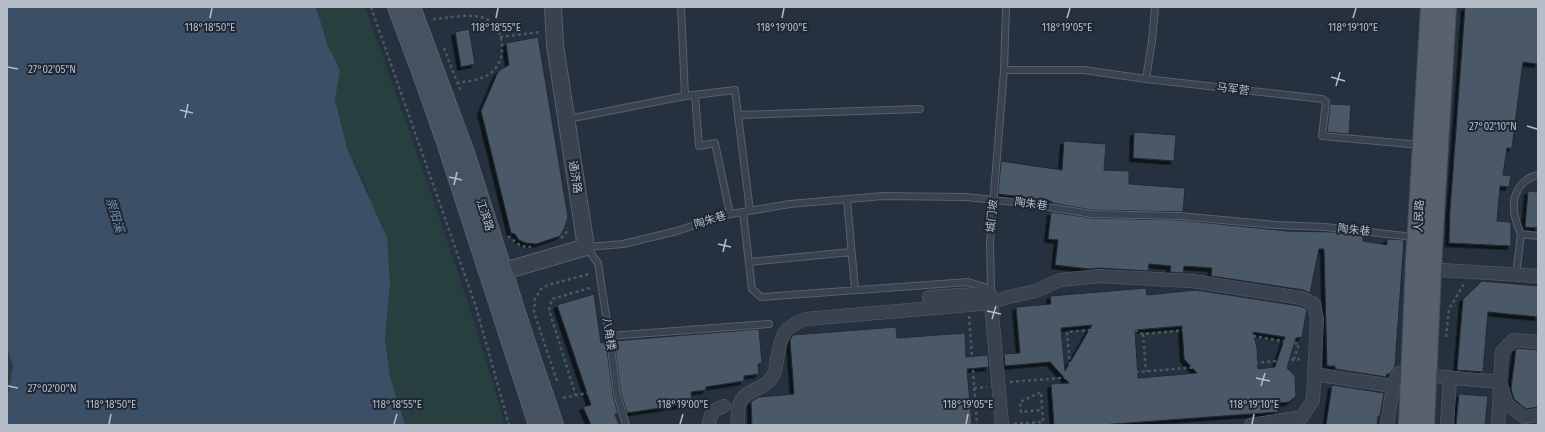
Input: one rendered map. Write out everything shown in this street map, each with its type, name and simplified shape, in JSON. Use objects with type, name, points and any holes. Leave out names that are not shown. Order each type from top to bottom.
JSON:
[{"type":"main road","name":"江滨路","points":[[397,7],[445,139],[554,425]]},
{"type":"main road","name":"江滨路","points":[[411,7],[464,153],[538,425]]},
{"type":"main road","name":"人民路","points":[[1425,239],[1423,145],[1431,7]]},
{"type":"main road","name":"人民路","points":[[1424,425],[1419,375],[1423,269],[1446,7]]},
{"type":"main road","name":"人民路","points":[[1409,425],[1419,375]]},
{"type":"street","name":"通济路","points":[[553,7],[555,45],[586,247]]},
{"type":"street","points":[[496,273],[586,247]]},
{"type":"street","points":[[1423,269],[1538,276]]},
{"type":"street","points":[[929,297],[977,294],[1008,297],[1036,291],[1060,280],[1099,276],[1192,281],[1302,298],[1314,304],[1317,319],[1313,400],[1302,417],[1251,425]]},
{"type":"street","points":[[738,425],[739,404],[746,394],[764,384],[774,373],[781,341],[784,334],[792,324],[806,319],[991,296]]},
{"type":"street","name":"城门坡","points":[[991,296],[1008,424]]},
{"type":"street","points":[[1498,425],[1502,352],[1513,340],[1538,342]]},
{"type":"street","points":[[1387,425],[1393,386],[1400,373],[1500,382]]},
{"type":"street","points":[[1314,374],[1393,386]]},
{"type":"street","points":[[1448,425],[1450,377]]},
{"type":"street","points":[[1500,382],[1507,404],[1524,416],[1538,415]]},
{"type":"street","points":[[710,425],[710,416],[715,410],[724,406]]},
{"type":"lane","points":[[681,7],[685,96]]},
{"type":"lane","name":"城门坡","points":[[991,296],[990,242],[1004,70],[1006,7]]},
{"type":"lane","points":[[1146,79],[1152,41],[1155,7]]},
{"type":"lane","name":"马军营","points":[[1004,70],[1084,70],[1146,79],[1322,99],[1326,102],[1322,136],[1423,145]]},
{"type":"lane","points":[[566,119],[685,96],[735,90],[750,211]]},
{"type":"lane","points":[[695,95],[699,146],[715,142],[730,214]]},
{"type":"lane","points":[[738,115],[920,110]]},
{"type":"lane","points":[[1516,275],[1521,234],[1514,210],[1515,199],[1519,188],[1527,179],[1538,175]]},
{"type":"lane","name":"陶朱巷","points":[[586,247],[623,244],[677,231],[730,214],[790,204],[883,196],[966,197],[1023,203],[1092,214],[1179,216],[1276,225],[1333,228],[1425,239]]},
{"type":"lane","points":[[847,199],[855,290]]},
{"type":"lane","points":[[743,212],[752,289],[761,297],[968,282],[991,296]]},
{"type":"lane","points":[[1521,234],[1538,236]]},
{"type":"lane","name":"八角楼","points":[[586,247],[598,263],[617,394],[626,425]]},
{"type":"lane","points":[[748,262],[852,252]]},
{"type":"lane","points":[[609,336],[769,324]]},
{"type":"path","points":[[371,7],[476,307],[509,425]]},
{"type":"path","points":[[430,13],[436,26]]},
{"type":"path","points":[[433,19],[470,16],[484,18],[496,26],[500,37],[502,52],[500,62],[492,72],[484,78],[457,83]]},
{"type":"path","points":[[500,37],[540,32]]},
{"type":"path","points":[[444,48],[462,97]]},
{"type":"path","points":[[507,231],[508,236],[521,246],[530,248],[536,246]]},
{"type":"path","points":[[555,240],[562,238]]},
{"type":"path","points":[[558,384],[534,312],[535,299],[541,289],[548,285],[589,274],[593,276]]},
{"type":"path","points":[[576,396],[549,310],[552,299],[599,285]]},
{"type":"path","points":[[971,316],[969,316],[976,425]]},
{"type":"path","points":[[1071,377],[1067,332],[1128,327],[1142,334],[1209,328],[1299,344],[1294,359]]},
{"type":"path","points":[[1142,334],[1146,371]]},
{"type":"path","points":[[1010,382],[1315,357]]},
{"type":"path","points":[[974,388],[988,387],[987,380]]},
{"type":"path","points":[[560,391],[563,398],[608,389],[610,384]]},
{"type":"path","points":[[1008,424],[1043,422],[1042,410],[1040,392],[1020,402],[1021,412],[1042,410]]},
{"type":"green space","points":[[316,7],[365,7],[456,267],[490,372],[505,425],[405,425],[390,376],[385,339],[390,285],[367,189],[347,148],[335,100],[340,70],[328,46]]},
{"type":"green space","points":[[7,349],[13,365],[7,401]]},
{"type":"water","name":"崇阳溪","points":[[7,7],[316,7],[328,46],[340,70],[335,100],[347,148],[387,238],[390,285],[385,339],[390,376],[405,425],[7,425],[7,401],[13,365],[7,349]]},
{"type":"building","points":[[1465,7],[1538,7],[1538,64],[1523,62],[1512,148],[1507,148],[1503,175],[1511,176],[1509,187],[1500,186],[1497,221],[1511,222],[1511,246],[1449,243]]},
{"type":"building","points":[[469,29],[475,64],[461,67],[455,32]]},
{"type":"building","points":[[538,37],[568,217],[560,236],[536,244],[526,243],[519,240],[515,234],[511,233],[481,111],[497,74],[500,70],[509,65],[506,43]]},
{"type":"building","points":[[1330,104],[1351,105],[1349,134],[1327,132]]},
{"type":"building","points":[[1134,132],[1176,135],[1174,161],[1133,158]]},
{"type":"building","points":[[1064,141],[1106,144],[1104,170],[1129,171],[1129,184],[1185,188],[1183,212],[1092,210],[1052,203],[1047,200],[998,194],[1001,161],[1062,170]]},
{"type":"building","points":[[1528,191],[1538,192],[1538,228],[1525,227]]},
{"type":"building","points":[[1051,212],[1092,218],[1179,220],[1287,231],[1333,232],[1363,236],[1363,241],[1387,245],[1387,239],[1404,240],[1395,366],[1386,377],[1335,369],[1335,366],[1327,366],[1324,249],[1319,249],[1310,293],[1303,290],[1211,276],[1212,268],[1184,266],[1183,273],[1170,272],[1171,266],[1149,264],[1148,271],[1099,268],[1089,269],[1055,265],[1058,240],[1048,239]]},
{"type":"building","points":[[1482,281],[1538,286],[1538,317],[1488,312],[1483,372],[1457,370],[1463,299]]},
{"type":"building","points":[[1146,288],[1147,295],[1196,290],[1300,306],[1307,309],[1302,337],[1296,338],[1287,368],[1295,376],[1296,396],[1289,402],[1277,403],[1278,412],[1100,425],[1054,425],[1051,384],[1069,383],[1050,362],[1005,366],[1004,354],[1020,353],[1016,307],[1051,304],[1050,296]],"holes":[[[1092,325],[1065,371],[1061,328]],[[1182,326],[1184,359],[1197,373],[1138,378],[1135,330]],[[1253,332],[1285,337],[1275,367],[1258,369],[1257,348]]]},
{"type":"building","points":[[594,294],[601,343],[606,342],[613,395],[618,414],[615,414],[619,425],[591,425],[583,407],[591,405],[557,305]]},
{"type":"building","points":[[896,327],[897,338],[965,333],[966,357],[988,355],[989,367],[967,369],[972,425],[752,425],[751,402],[758,397],[794,394],[790,340],[793,335]]},
{"type":"building","points":[[759,329],[762,363],[758,364],[759,374],[744,376],[744,381],[706,387],[706,390],[691,392],[693,403],[627,413],[621,393],[614,341]]},
{"type":"building","points":[[1516,348],[1538,350],[1538,407],[1526,409],[1514,399],[1511,389]]},
{"type":"building","points":[[1332,385],[1384,393],[1377,425],[1326,425]]},
{"type":"building","points":[[1459,394],[1488,396],[1485,425],[1456,425]]}]
